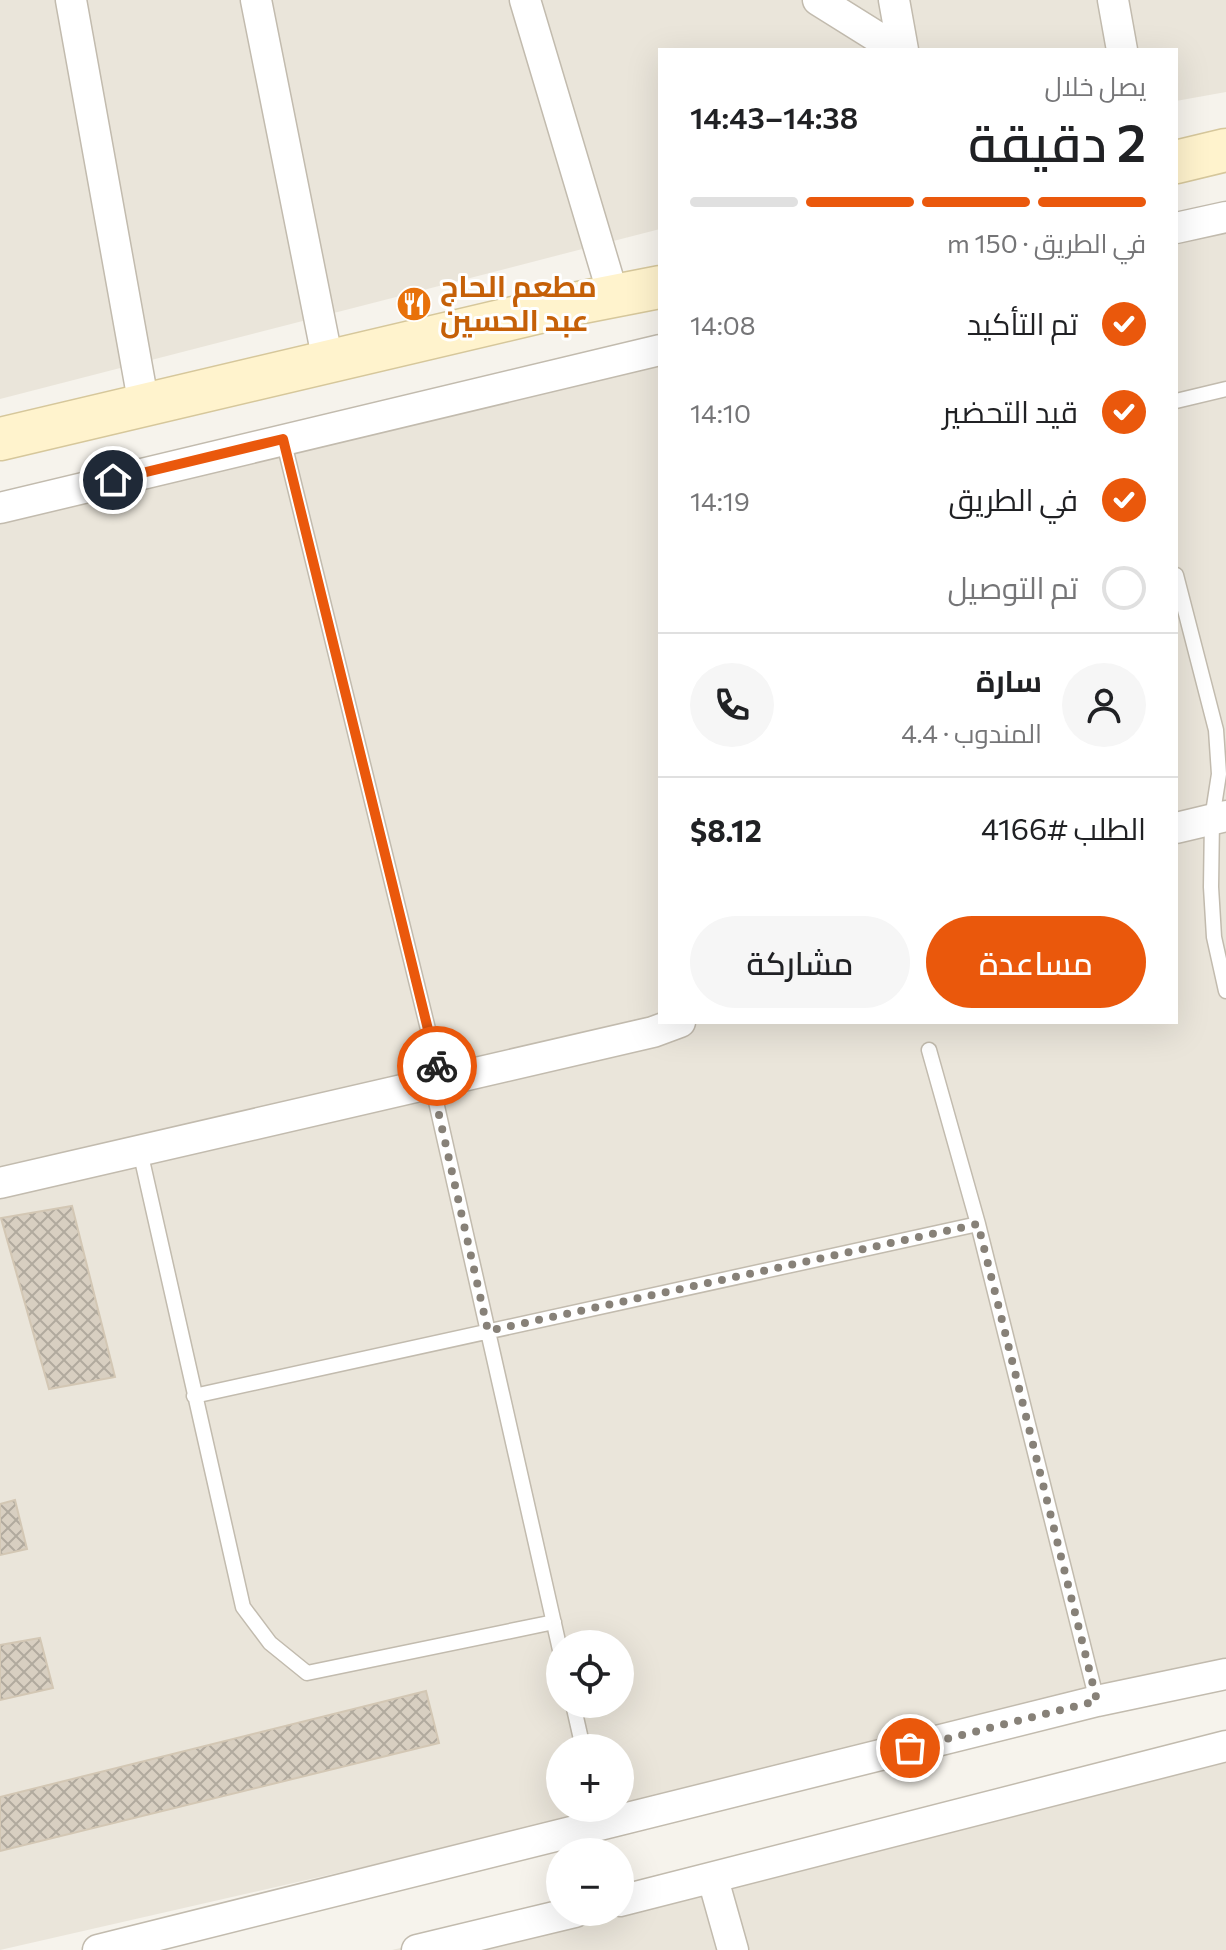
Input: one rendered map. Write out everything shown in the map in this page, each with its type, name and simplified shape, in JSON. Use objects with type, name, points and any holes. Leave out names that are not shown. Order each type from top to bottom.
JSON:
[{"type":"street","points":[[71,0],[144,406]]},
{"type":"street","points":[[256,0],[328,362]]},
{"type":"street","points":[[525,0],[614,298]]},
{"type":"street","points":[[818,0],[898,48]]},
{"type":"street","points":[[894,0],[901,48]]},
{"type":"street","points":[[1113,0],[1122,48]]},
{"type":"street","points":[[1178,162],[1226,150]]},
{"type":"street","points":[[1178,228],[1226,217]]},
{"type":"street","points":[[0,439],[573,304],[658,287]]},
{"type":"street","points":[[0,508],[658,350]]},
{"type":"street","points":[[1178,828],[1219,818]]},
{"type":"street","points":[[0,1183],[437,1083],[653,1032],[675,1024]]},
{"type":"street","points":[[634,1808],[1226,1674]]},
{"type":"street","points":[[634,1898],[1226,1746]]},
{"type":"street","points":[[98,1950],[576,1822]]},
{"type":"street","points":[[713,1879],[733,1950]]},
{"type":"street","points":[[417,1950],[454,1946],[546,1920]]},
{"type":"lane","points":[[1178,401],[1226,389]]},
{"type":"lane","points":[[283,439],[437,1083],[488,1331],[556,1630]]},
{"type":"lane","points":[[1178,583],[1216,730],[1219,818],[1214,937],[1226,991]]},
{"type":"lane","points":[[929,1050],[978,1224],[1097,1701]]},
{"type":"lane","points":[[140,1151],[243,1607],[270,1643],[307,1673],[554,1622]]},
{"type":"lane","points":[[194,1396],[978,1224]]},
{"type":"shaded area","points":[[0,0],[1226,0],[1226,92],[1178,101],[1178,48],[658,48],[658,230],[0,399]]},
{"type":"shaded area","points":[[1226,229],[1226,1670],[634,1805],[634,1734],[546,1734],[546,1822],[560,1822],[0,1950],[0,515],[658,361],[658,1024],[1178,1024],[1178,241]]},
{"type":"shaded area","points":[[1226,1751],[1226,1950],[392,1950],[546,1913],[546,1926],[634,1926],[634,1908]]},
{"type":"building","points":[[72,1206],[115,1377],[49,1389],[1,1218]]},
{"type":"building","points":[[15,1500],[27,1549],[0,1555],[0,1504]]},
{"type":"building","points":[[40,1638],[53,1688],[0,1700],[0,1645]]},
{"type":"building","points":[[426,1691],[439,1743],[0,1851],[0,1797]]},
{"type":"way so far","points":[[437,1066],[441,1082],[432,1084],[488,1331],[978,1224],[1097,1701],[910,1748]]},
{"type":"place","name":"مطعم الحاج عبد الحسين","points":[[414,304]]},
{"type":"route","points":[[113,480],[283,439],[437,1066]]}]
